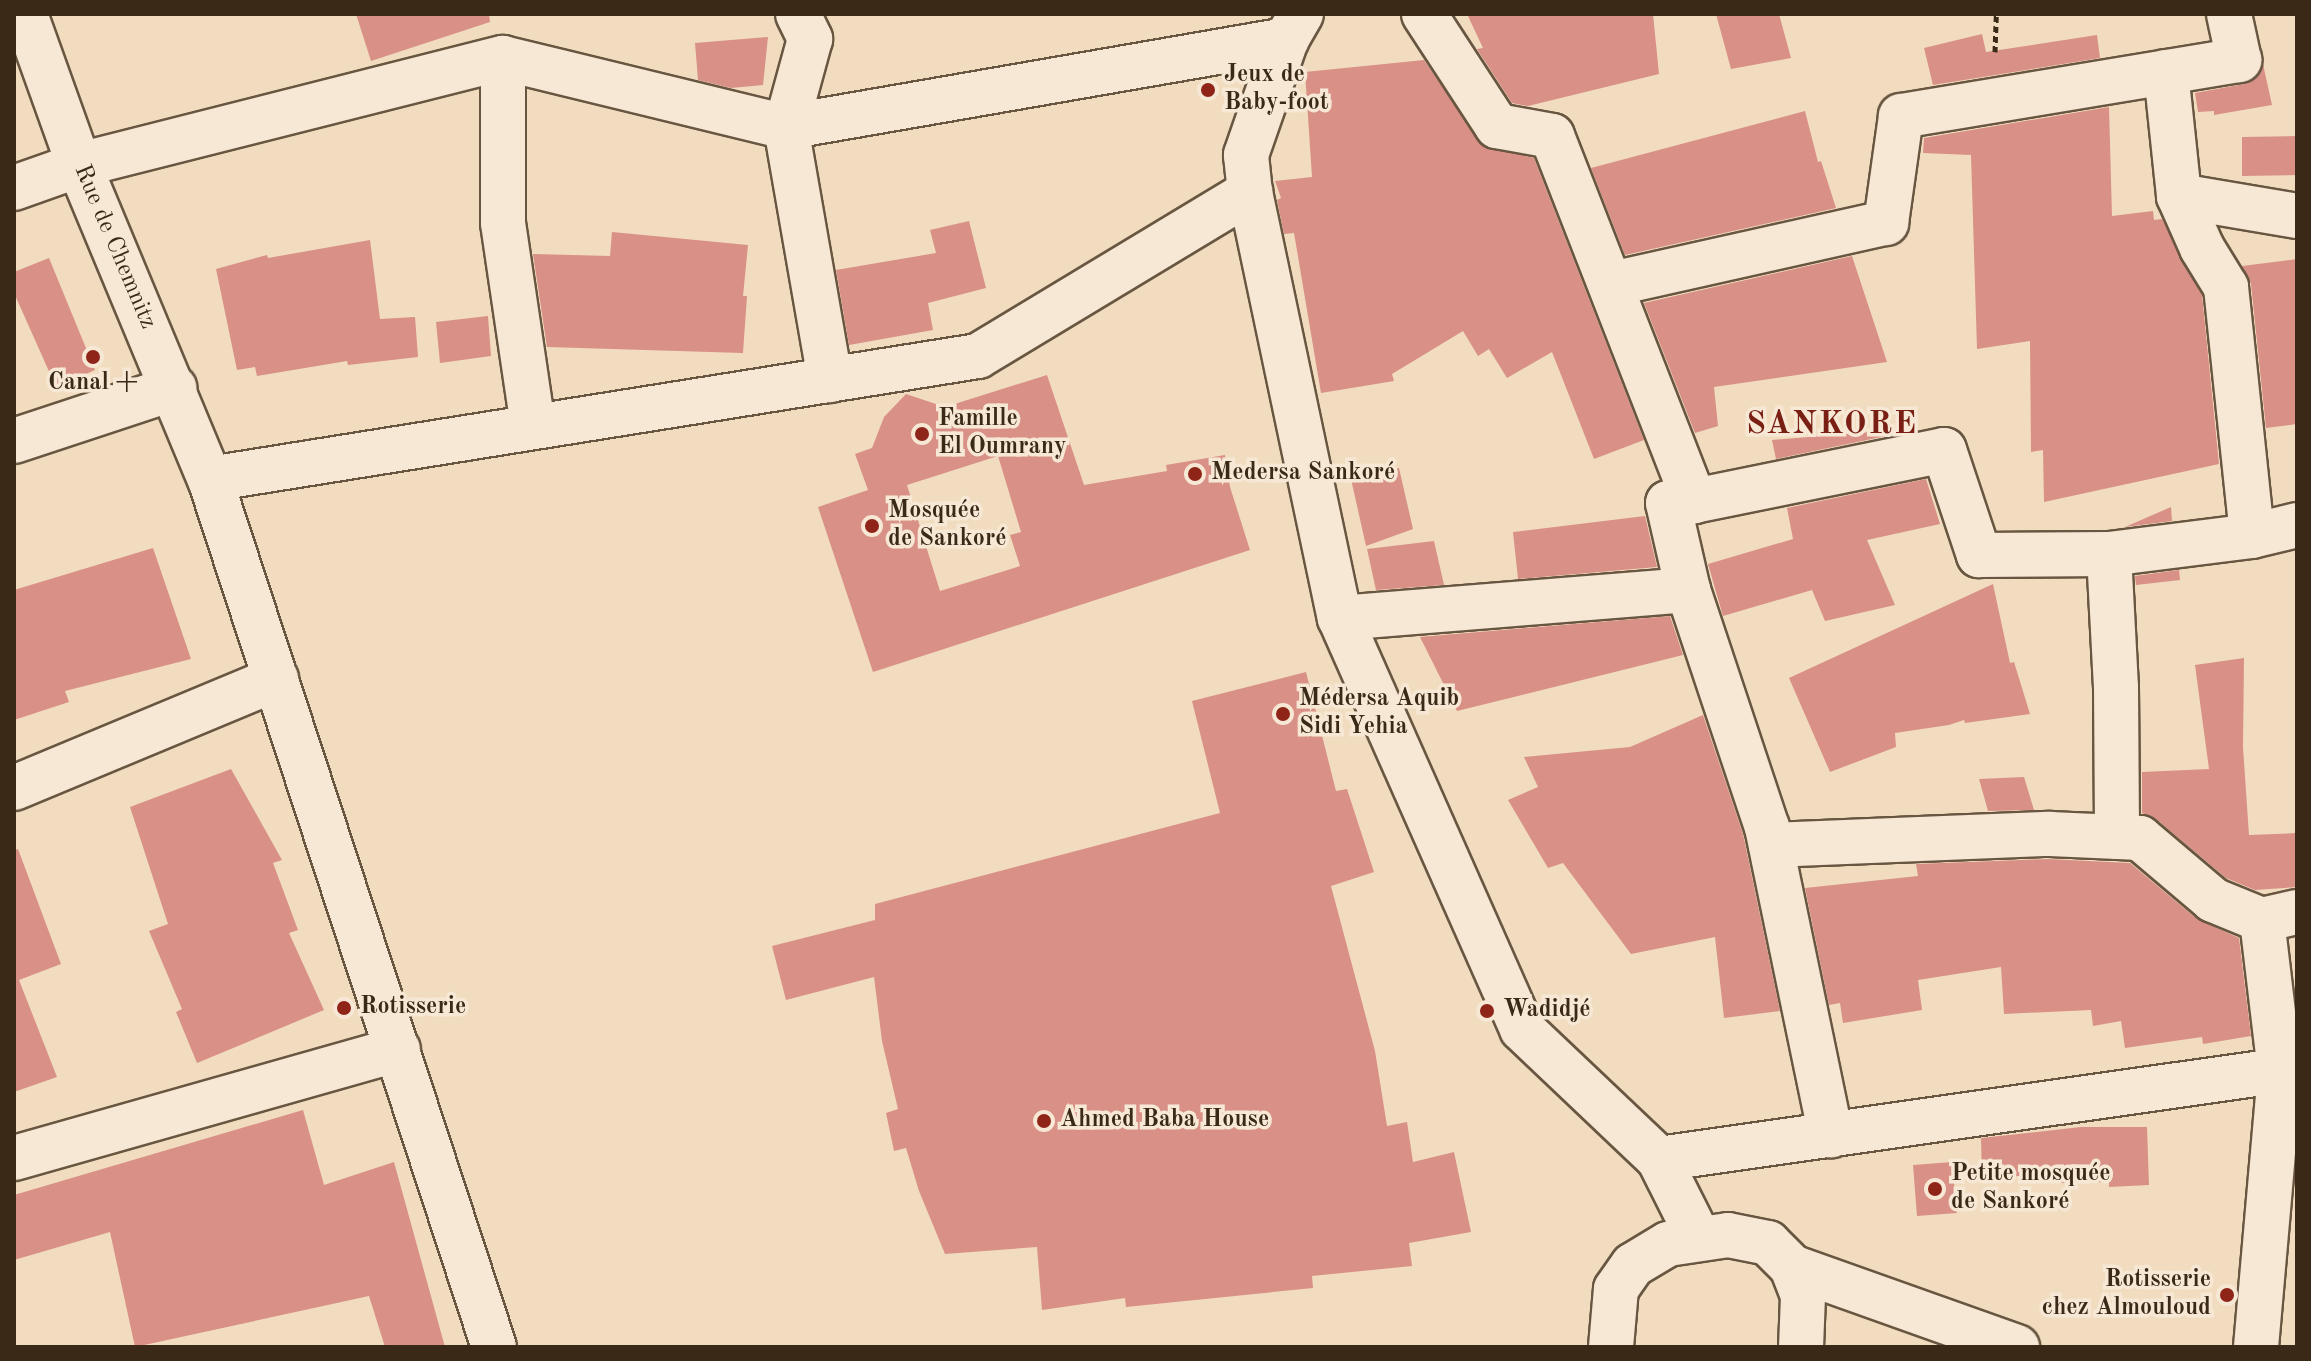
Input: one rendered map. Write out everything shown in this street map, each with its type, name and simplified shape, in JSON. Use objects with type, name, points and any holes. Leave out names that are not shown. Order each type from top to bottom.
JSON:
[{"type":"street","name":"Rue de Chemnitz","points":[[25,14],[79,165],[210,479],[494,1347]]},
{"type":"street","points":[[798,14],[810,39],[786,127],[830,380]]},
{"type":"street","points":[[1424,14],[1497,126],[1552,136],[1694,501]]},
{"type":"street","points":[[1612,284],[1886,223],[1901,116],[2239,60],[2229,14]]},
{"type":"street","points":[[14,188],[79,165],[503,58],[786,127],[1294,27]]},
{"type":"street","points":[[1294,27],[1246,155],[1250,192],[1340,618],[1522,1029],[1659,1159],[1683,1241]]},
{"type":"street","points":[[503,58],[503,223],[533,427]]},
{"type":"street","points":[[2166,72],[2179,196],[2202,248],[2226,287],[2252,536]]},
{"type":"street","points":[[210,479],[978,356],[1250,192]]},
{"type":"street","points":[[2179,196],[2297,216]]},
{"type":"street","points":[[14,441],[174,388]]},
{"type":"street","points":[[1831,1135],[1771,845],[1688,590],[1668,503],[1694,501],[1944,450],[1979,555],[2109,554],[2252,536],[2297,525]]},
{"type":"street","points":[[2109,554],[2116,687],[2117,837]]},
{"type":"street","points":[[1340,618],[1688,590]]},
{"type":"street","points":[[14,788],[276,679]]},
{"type":"street","points":[[1771,845],[2050,834],[2140,838],[2213,900],[2279,916],[2289,1069],[2256,1347]]},
{"type":"street","points":[[14,1158],[398,1049]]},
{"type":"street","points":[[1659,1159],[2289,1069]]},
{"type":"street","points":[[1611,1347],[1616,1289],[1633,1265],[1683,1241],[1728,1235],[1768,1243],[1792,1267],[1803,1296],[1801,1347]]},
{"type":"street","points":[[1792,1267],[2017,1347]]},
{"type":"building","points":[[356,14],[489,14],[490,22],[371,61]]},
{"type":"building","points":[[1467,14],[1653,14],[1659,74],[1528,106],[1512,103],[1477,49],[1483,48]]},
{"type":"building","points":[[1716,14],[1779,14],[1791,58],[1731,69]]},
{"type":"building","points":[[1982,34],[1986,52],[2097,35],[2100,58],[1933,85],[1924,48]]},
{"type":"building","points":[[768,37],[763,85],[731,88],[698,80],[695,43]]},
{"type":"building","points":[[1424,60],[1483,146],[1534,158],[1644,440],[1594,459],[1552,352],[1507,378],[1489,349],[1478,356],[1463,331],[1392,374],[1394,381],[1321,393],[1294,233],[1284,234],[1277,200],[1281,198],[1275,181],[1312,177],[1305,72]]},
{"type":"building","points":[[2263,64],[2272,105],[2214,115],[2214,111],[2198,112],[2195,93],[2244,84],[2256,78]]},
{"type":"building","points":[[2109,107],[2112,216],[2153,211],[2154,220],[2162,219],[2202,295],[2219,464],[2044,502],[2043,450],[2031,452],[2030,341],[1977,349],[1971,155],[1923,153],[1924,138]]},
{"type":"building","points":[[1805,111],[1818,162],[1821,161],[1836,208],[1625,255],[1591,168]]},
{"type":"building","points":[[2297,136],[2297,175],[2242,176],[2242,137]]},
{"type":"building","points":[[969,221],[986,288],[928,303],[933,330],[849,345],[836,270],[936,253],[930,230]]},
{"type":"building","points":[[612,232],[748,245],[743,296],[747,296],[743,353],[547,347],[533,254],[610,256]]},
{"type":"building","points":[[370,240],[380,319],[415,317],[418,357],[348,365],[347,361],[257,376],[255,367],[237,370],[216,269],[267,255],[268,258]]},
{"type":"building","points":[[1852,256],[1887,362],[1714,387],[1718,426],[1695,433],[1644,303]]},
{"type":"building","points":[[49,258],[95,370],[56,387],[14,293],[14,272]]},
{"type":"building","points":[[2297,259],[2297,424],[2266,428],[2251,284],[2242,266]]},
{"type":"building","points":[[488,316],[491,356],[440,363],[436,322]]},
{"type":"building","name":"Mosquée de Sankoré","points":[[1047,375],[1084,485],[1167,471],[1166,465],[1225,455],[1230,487],[1250,550],[873,672],[818,507],[868,490],[855,454],[872,448],[884,417],[906,394],[945,407]],"holes":[[[998,456],[1021,532],[1010,535],[1020,566],[940,591],[907,485]]]},
{"type":"building","points":[[1909,429],[1776,459],[1772,440]]},
{"type":"building","points":[[1399,468],[1413,529],[1366,546],[1351,479]]},
{"type":"building","points":[[1926,479],[1940,524],[1867,540],[1895,605],[1825,621],[1812,590],[1723,616],[1708,564],[1793,539],[1787,508]]},
{"type":"building","points":[[2171,507],[2172,521],[2125,527]]},
{"type":"building","points":[[1645,516],[1657,567],[1518,579],[1513,532]]},
{"type":"building","points":[[1434,541],[1444,585],[1376,590],[1367,549]]},
{"type":"building","points":[[153,548],[191,659],[65,691],[69,702],[14,720],[14,590]]},
{"type":"building","points":[[2179,570],[2180,580],[2136,585],[2135,576]]},
{"type":"building","points":[[1993,584],[2010,663],[2014,662],[2030,714],[1965,723],[1964,720],[1895,733],[1896,747],[1830,772],[1789,678]]},
{"type":"building","points":[[1670,616],[1683,655],[1457,711],[1420,637]]},
{"type":"building","points":[[2244,658],[2243,747],[2249,835],[2297,833],[2297,887],[2255,890],[2226,878],[2156,819],[2142,813],[2142,772],[2209,769],[2195,665]]},
{"type":"building","points":[[1306,672],[1336,791],[1347,789],[1374,872],[1331,886],[1375,1051],[1387,1126],[1407,1122],[1413,1162],[1454,1152],[1471,1232],[1409,1243],[1412,1266],[1312,1276],[1313,1288],[1126,1307],[1125,1298],[1042,1310],[1037,1247],[945,1254],[919,1191],[906,1148],[894,1151],[886,1113],[898,1109],[882,1041],[874,977],[786,1000],[772,946],[875,920],[875,904],[1220,813],[1192,701]]},
{"type":"building","points":[[1703,715],[1743,834],[1780,1011],[1724,1018],[1715,937],[1631,954],[1563,863],[1548,868],[1508,800],[1538,787],[1524,757],[1630,747]]},
{"type":"building","points":[[231,769],[282,860],[273,863],[298,930],[289,933],[324,1010],[197,1063],[176,1012],[182,1009],[149,931],[168,924],[130,807]]},
{"type":"building","points":[[2024,777],[2034,810],[1988,811],[1979,779]]},
{"type":"building","points":[[18,849],[61,964],[19,980],[57,1077],[14,1092],[14,850]]},
{"type":"building","points":[[2048,859],[2130,863],[2197,919],[2239,938],[2251,1036],[2203,1044],[2202,1037],[2125,1048],[2121,1021],[2093,1026],[2091,1010],[2004,1014],[2001,967],[1918,980],[1922,1010],[1843,1023],[1840,1003],[1829,1005],[1805,888],[1918,876],[1916,864]]},
{"type":"building","points":[[303,1110],[324,1185],[394,1162],[445,1347],[385,1347],[369,1296],[135,1347],[110,1232],[14,1260],[14,1195]]},
{"type":"building","points":[[2081,1127],[2147,1127],[2149,1185],[2109,1187],[2109,1182],[2055,1183],[2055,1174],[1982,1178],[1981,1138]]},
{"type":"building","name":"Petite mosquée de Sankoré","points":[[1952,1162],[1957,1213],[1917,1216],[1913,1165]]},
{"type":"place","name":"Jeux de Baby-foot","points":[[1208,90]]},
{"type":"place","name":"Canal +","points":[[93,357]]},
{"type":"place","name":"Famille El Oumrany","points":[[922,434]]},
{"type":"place","name":"Medersa Sankoré","points":[[1195,474]]},
{"type":"place","name":"Mosquée de Sankoré","points":[[872,526]]},
{"type":"place","name":"Médersa Aquib Sidi Yehia","points":[[1283,714]]},
{"type":"place","name":"Rotisserie","points":[[344,1008]]},
{"type":"place","name":"Wadidjé","points":[[1487,1011]]},
{"type":"place","name":"Ahmed Baba House","points":[[1044,1121]]},
{"type":"place","name":"Petite mosquée de Sankoré","points":[[1935,1189]]},
{"type":"place","name":"Rotisserie chez Almouloud","points":[[2227,1295]]},
{"type":"district","name":"SANKORE","points":[[1832,425]]}]
